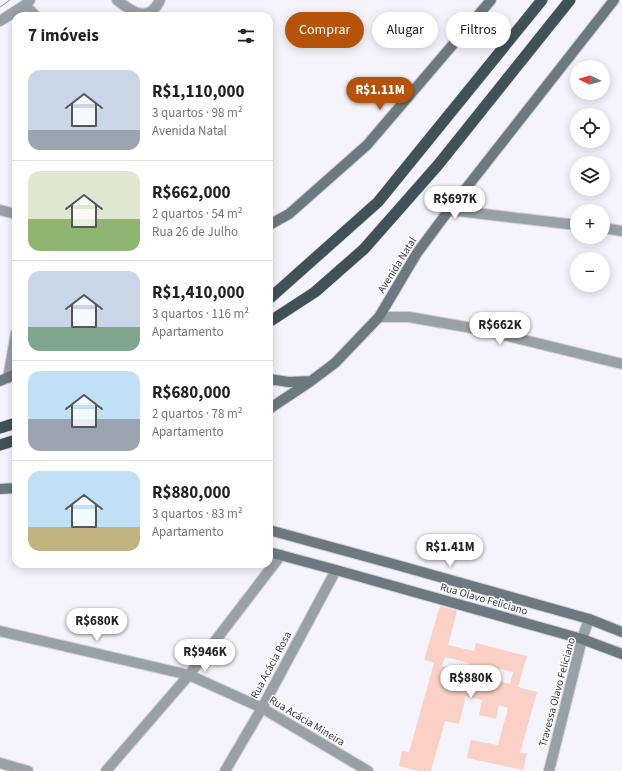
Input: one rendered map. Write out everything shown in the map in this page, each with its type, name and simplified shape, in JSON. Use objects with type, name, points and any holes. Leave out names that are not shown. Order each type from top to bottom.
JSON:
[{"type":"highway","points":[[273,295],[378,202],[542,0]]},
{"type":"highway","points":[[273,319],[315,292],[364,249],[438,165],[570,0]]},
{"type":"highway","points":[[0,428],[12,424]]},
{"type":"highway","points":[[0,445],[12,441]]},
{"type":"main road","points":[[273,223],[289,214],[367,145],[491,0]]},
{"type":"main road","name":"Avenida Natal","points":[[273,407],[335,363],[379,317],[417,252],[614,0]]},
{"type":"main road","points":[[273,380],[289,382],[311,381]]},
{"type":"main road","points":[[0,489],[12,488]]},
{"type":"main road","name":"Rua Olavo Feliciano","points":[[273,531],[589,619],[622,632]]},
{"type":"main road","name":"Rua Olavo Feliciano","points":[[273,553],[582,639],[622,654]]},
{"type":"street","points":[[117,0],[133,12]]},
{"type":"street","points":[[150,12],[157,6],[160,0]]},
{"type":"street","points":[[13,12],[28,2],[34,12]]},
{"type":"street","points":[[0,21],[12,13]]},
{"type":"street","points":[[0,210],[12,213]]},
{"type":"street","points":[[449,210],[570,224]]},
{"type":"street","points":[[610,229],[622,231]]},
{"type":"street","points":[[379,317],[409,317],[483,330],[622,364]]},
{"type":"street","points":[[8,378],[12,356]]},
{"type":"street","points":[[273,565],[281,555]]},
{"type":"street","points":[[106,771],[189,675],[271,568]]},
{"type":"street","name":"Rua Acácia Rosa","points":[[225,771],[262,708],[336,570]]},
{"type":"street","name":"Travessa Olavo Feliciano","points":[[549,771],[582,639],[589,619]]},
{"type":"street","name":"Rua Acácia Mineira","points":[[0,631],[189,675],[262,708],[368,771]]},
{"type":"street","points":[[0,763],[28,771]]},
{"type":"building","points":[[440,606],[457,611],[448,645],[474,651],[476,643],[527,656],[518,687],[537,692],[520,753],[527,753],[523,770],[467,758],[471,740],[498,745],[508,708],[499,705],[496,719],[479,715],[482,700],[466,696],[459,724],[445,721],[431,771],[419,771],[399,766],[402,751],[409,752],[434,663],[424,660]],"holes":[[[445,657],[469,663],[467,673],[442,666]],[[480,665],[513,672],[510,684],[477,675]]]},
{"type":"tram line","points":[[0,7],[10,0]]}]
